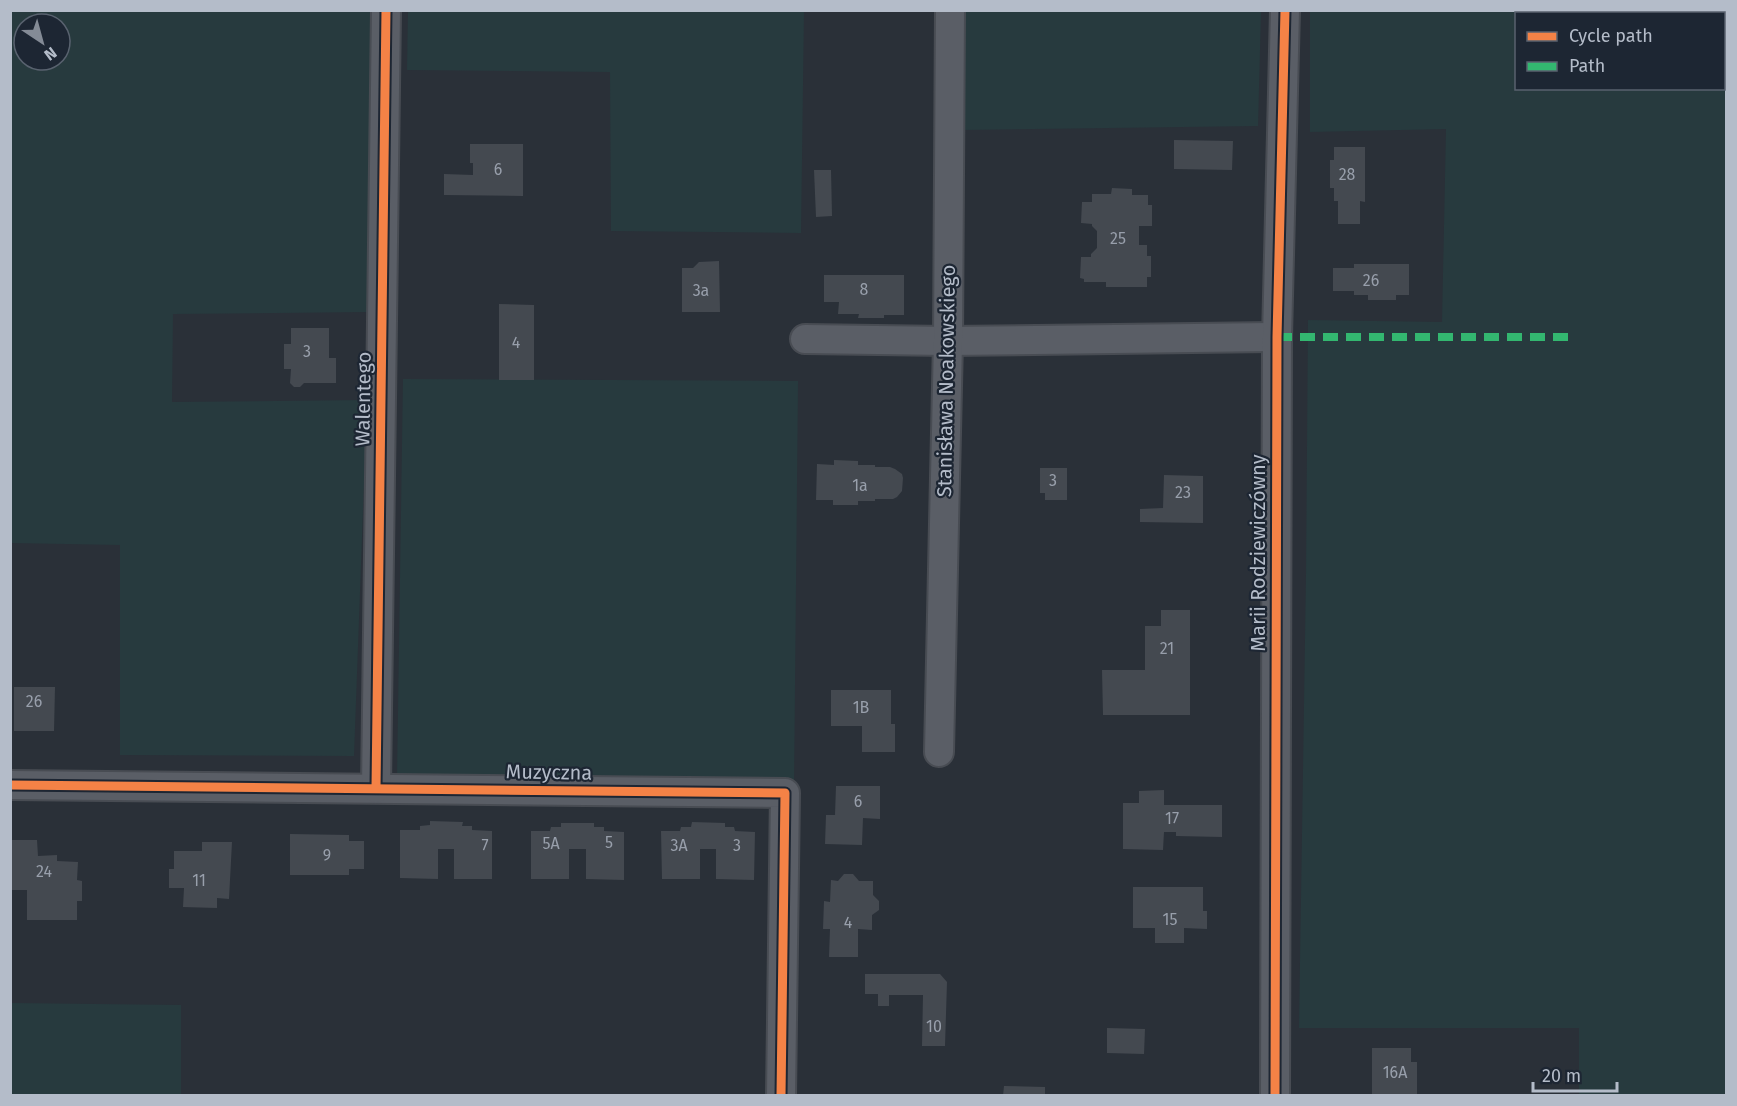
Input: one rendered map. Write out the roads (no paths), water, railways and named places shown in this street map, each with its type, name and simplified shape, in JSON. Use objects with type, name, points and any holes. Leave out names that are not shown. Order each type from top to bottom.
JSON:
[{"type":"street","name":"Walentego","points":[[376,788],[386,10]]},
{"type":"street","name":"Stanisława Noakowskiego","points":[[939,752],[948,341],[950,10]]},
{"type":"street","name":"Marii Rodziewiczówny","points":[[1275,1095],[1276,337],[1285,10]]},
{"type":"street","points":[[805,339],[948,341],[1276,337]]},
{"type":"street","name":"Muzyczna","points":[[10,784],[785,793],[781,1095]]}]
